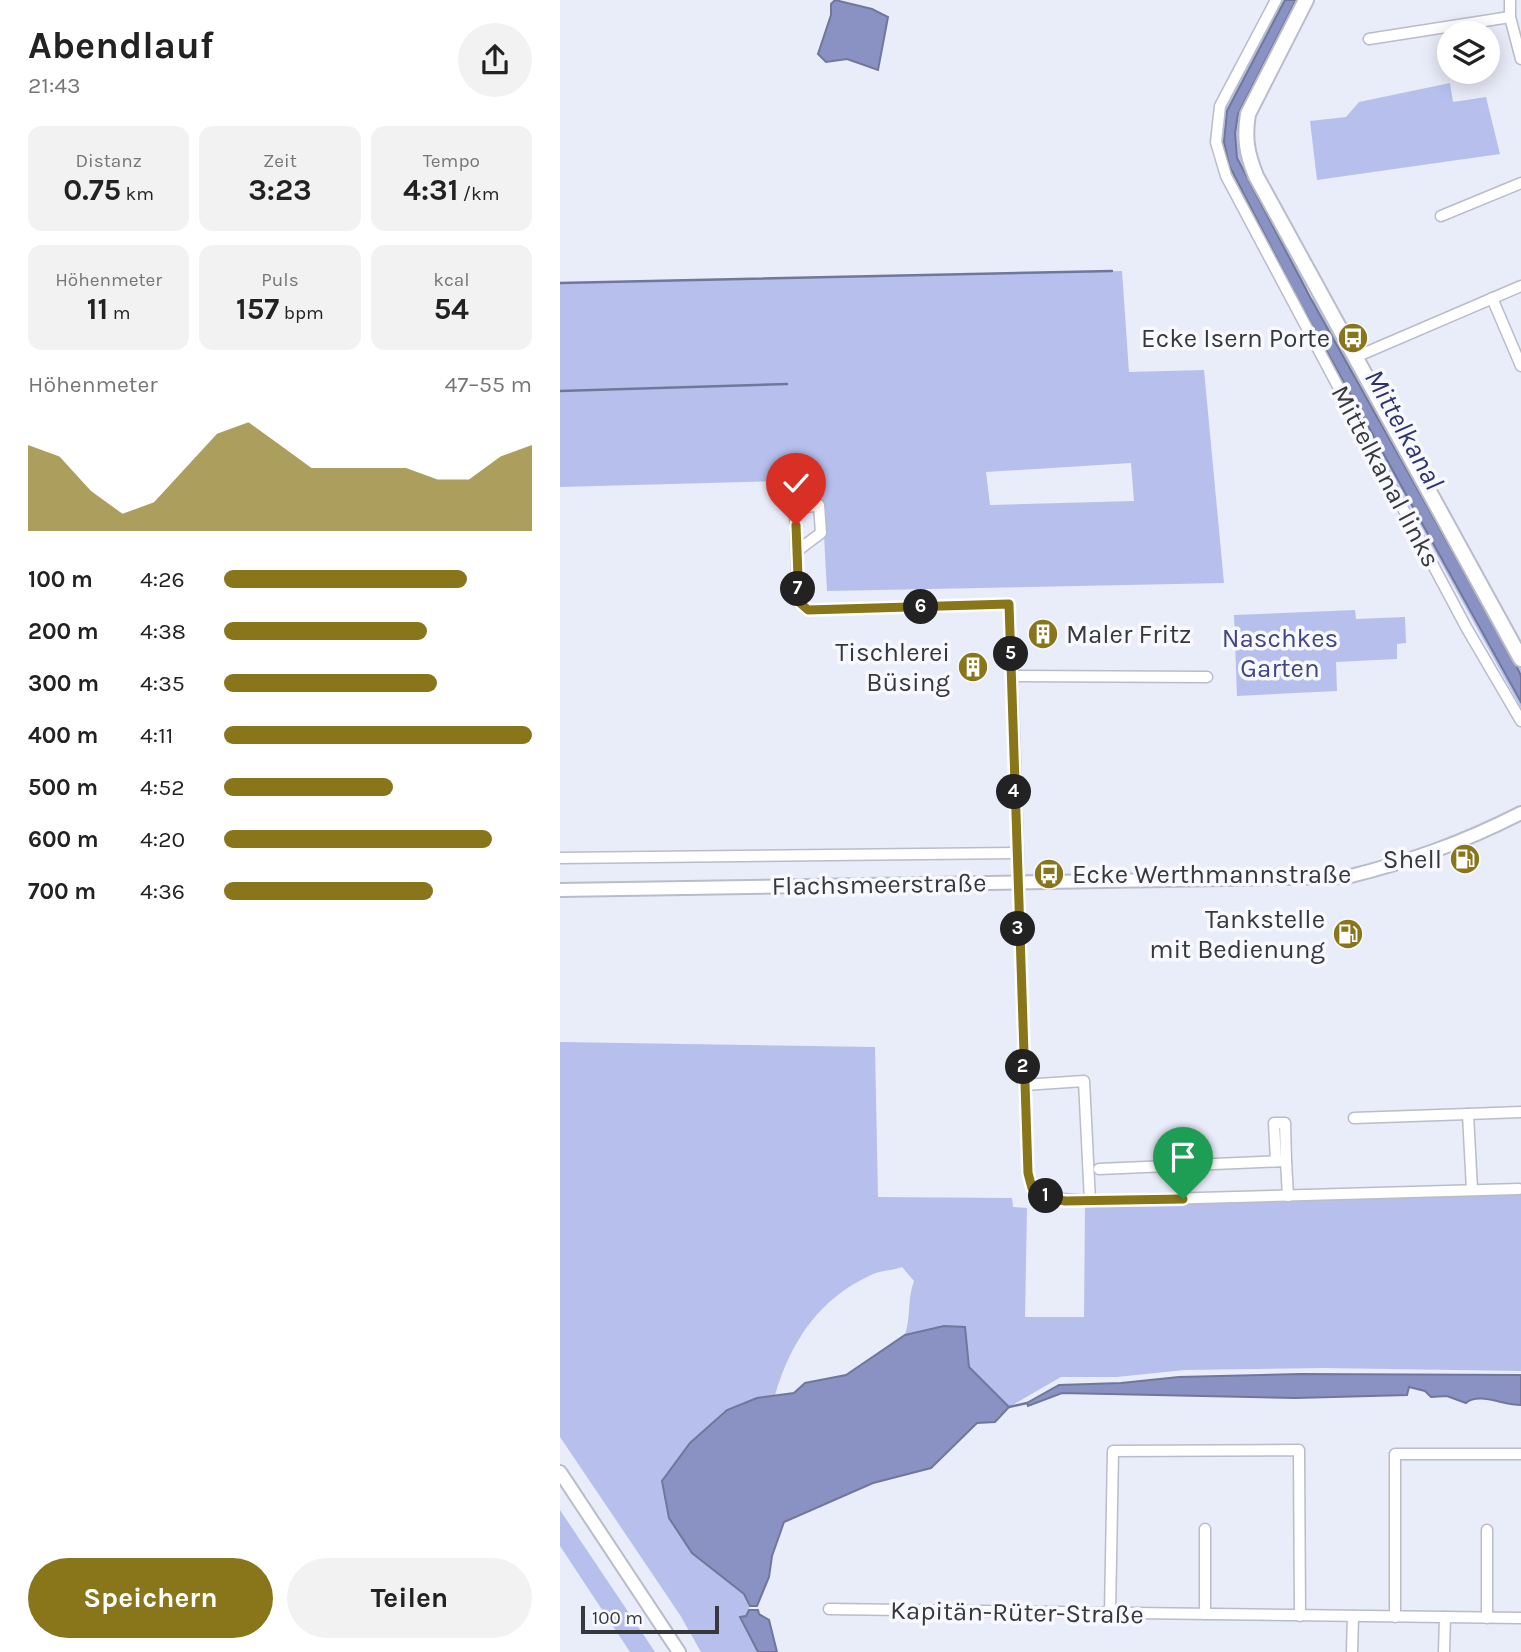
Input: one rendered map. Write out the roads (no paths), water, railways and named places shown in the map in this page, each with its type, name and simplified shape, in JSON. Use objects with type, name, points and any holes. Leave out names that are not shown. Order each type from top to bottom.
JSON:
[{"type":"main road","points":[[1306,0],[1248,114],[1245,144],[1256,176],[1358,356],[1521,659]]},
{"type":"street","name":"Mittelkanal links","points":[[1276,0],[1220,106],[1216,142],[1226,176],[1466,627],[1521,721]]},
{"type":"street","points":[[1510,0],[1510,17],[1521,59]]},
{"type":"street","points":[[1369,39],[1510,17]]},
{"type":"street","points":[[1441,216],[1521,183]]},
{"type":"street","points":[[1358,356],[1521,286]]},
{"type":"street","points":[[1492,299],[1521,366]]},
{"type":"street","points":[[794,482],[799,602],[808,610],[1009,604],[1016,882],[1028,1173],[1032,1188],[1057,1199],[1090,1201],[1519,1189]]},
{"type":"street","points":[[795,509],[819,505],[821,533],[797,551]]},
{"type":"street","points":[[1012,676],[1207,677]]},
{"type":"street","name":"Flachsmeerstraße","points":[[560,890],[1347,877],[1409,862],[1456,845],[1521,813]]},
{"type":"street","name":"Flachsmeerstraße","points":[[560,858],[1015,853]]},
{"type":"street","points":[[1024,1085],[1084,1081],[1090,1201]]},
{"type":"street","points":[[1354,1118],[1521,1112]]},
{"type":"street","points":[[1468,1114],[1472,1190]]},
{"type":"street","points":[[1099,1169],[1281,1161],[1288,1196]]},
{"type":"street","points":[[1110,1613],[1113,1451],[1299,1450],[1300,1616]]},
{"type":"street","points":[[1395,1617],[1395,1454],[1521,1454]]},
{"type":"street","points":[[560,1472],[679,1652]]},
{"type":"street","points":[[1205,1529],[1205,1614]]},
{"type":"street","points":[[1487,1530],[1487,1618]]},
{"type":"street","name":"Kapitän-Rüter-Straße","points":[[829,1609],[1521,1618]]},
{"type":"street","points":[[1352,1652],[1353,1616]]},
{"type":"street","points":[[1444,1652],[1445,1617]]},
{"type":"waterway","points":[[560,283],[1112,271]]},
{"type":"waterway","points":[[560,391],[787,384]]},
{"type":"waterway","points":[[1009,1407],[1027,1403]]},
{"type":"place","name":"Ecke Isern Porte","points":[[1353,338]]},
{"type":"place","name":"Maler Fritz","points":[[1043,634]]},
{"type":"place","name":"Tischlerei Büsing","points":[[973,667]]},
{"type":"place","name":"Shell","points":[[1465,859]]},
{"type":"place","name":"Ecke Werthmannstraße","points":[[1049,874]]},
{"type":"place","name":"Tankstelle mit Bedienung","points":[[1348,934]]},
{"type":"water label","name":"Mittelkanal","points":[[1405,429]]},
{"type":"park label","name":"Naschkes Garten","points":[[1280,653]]}]
